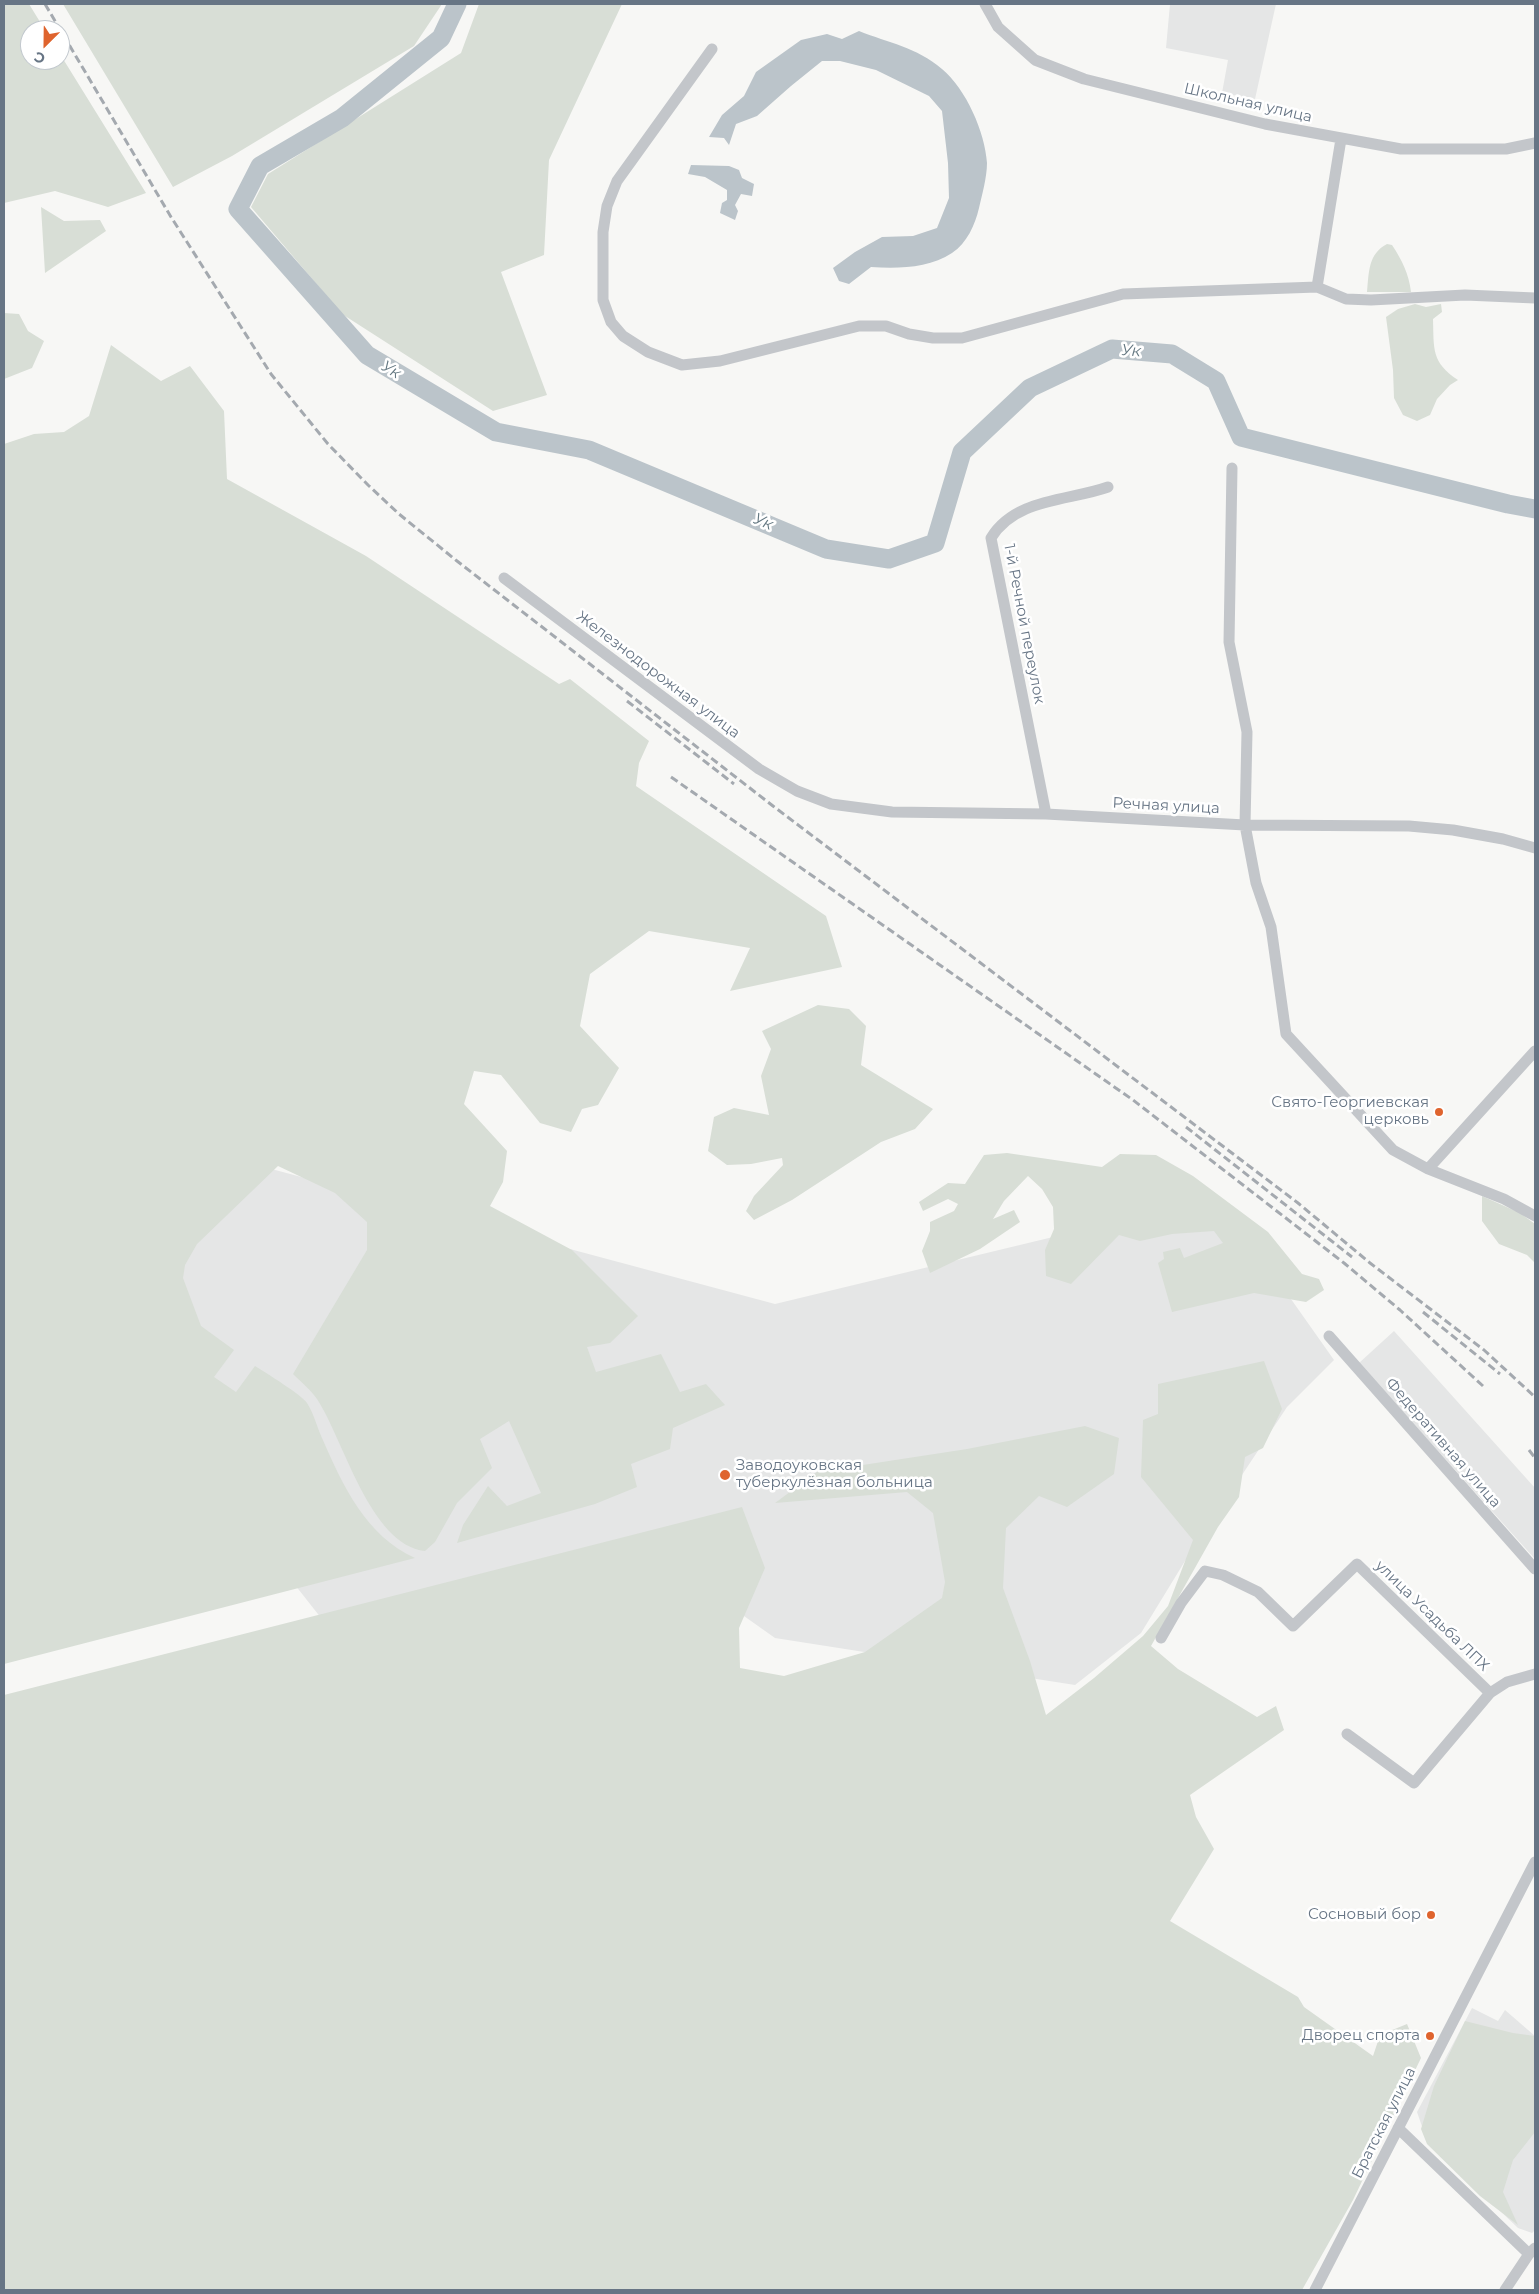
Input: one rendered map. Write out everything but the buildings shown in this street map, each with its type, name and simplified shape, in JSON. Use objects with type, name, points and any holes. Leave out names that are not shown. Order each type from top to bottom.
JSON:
[{"type":"street","name":"Школьная улица","points":[[985,4],[998,27],[1035,60],[1084,79],[1265,124],[1400,149],[1506,148],[1535,143]]},
{"type":"street","points":[[712,49],[617,181],[607,206],[602,276],[603,300],[611,322],[623,336],[664,360],[682,365],[720,361],[859,326],[886,326],[910,334],[933,338],[962,338],[1124,294],[1317,286],[1346,299],[1370,300],[1465,295],[1535,298]]},
{"type":"street","points":[[1317,286],[1342,139]]},
{"type":"street","points":[[1232,468],[1229,642],[1247,732],[1245,825],[1256,883],[1271,928],[1286,1034],[1393,1150],[1428,1169],[1504,1199],[1535,1216]]},
{"type":"street","name":"1-й Речной переулок","points":[[1046,814],[992,538],[997,529],[1009,518],[1050,501],[1108,487]]},
{"type":"street","name":"Железнодорожная улица","points":[[504,578],[759,769],[797,791]]},
{"type":"street","name":"Речная улица","points":[[797,791],[831,804],[892,812],[1046,814],[1245,825],[1409,826],[1453,830],[1503,839],[1535,848]]},
{"type":"street","points":[[1428,1169],[1535,1051]]},
{"type":"street","name":"Федеративная улица","points":[[1329,1336],[1535,1569]]},
{"type":"street","name":"улица Усадьба ЛПХ","points":[[1161,1638],[1181,1603],[1205,1571],[1223,1575],[1258,1592],[1293,1626],[1357,1564],[1490,1693]]},
{"type":"street","name":"улица Усадьба ЛПХ","points":[[1348,1734],[1414,1784],[1490,1693],[1507,1682],[1535,1674]]},
{"type":"street","name":"Братская улица","points":[[1315,2290],[1535,1862]]},
{"type":"street","points":[[1398,2128],[1532,2251],[1505,2290]]},
{"type":"shaded area","points":[[4,4],[29,4],[39,20],[20,20],[20,70],[70,70],[146,193],[108,207],[55,191],[4,203]]},
{"type":"shaded area","points":[[63,4],[442,4],[414,46],[232,156],[173,187]]},
{"type":"shaded area","points":[[479,4],[622,4],[549,160],[544,255],[501,272],[547,395],[493,411],[342,314],[251,207],[268,174],[461,53]]},
{"type":"shaded area","points":[[1170,4],[1276,4],[1255,99],[1222,93],[1228,60],[1166,48]]},
{"type":"shaded area","points":[[859,31],[922,55],[951,78],[973,112],[982,138],[987,163],[984,186],[975,221],[970,233],[957,249],[943,258],[923,265],[892,268],[871,267],[849,284],[839,281],[833,268],[855,252],[882,237],[913,236],[937,228],[949,198],[948,163],[942,111],[929,96],[876,70],[840,61],[822,61],[757,116],[736,124],[729,145],[724,138],[709,137],[722,115],[744,96],[756,72],[801,40],[827,34],[842,39]]},
{"type":"shaded area","points":[[691,165],[729,166],[739,170],[742,178],[754,184],[752,196],[741,194],[735,205],[738,211],[735,220],[720,213],[722,203],[727,200],[727,190],[705,177],[688,174]]},
{"type":"shaded area","points":[[41,207],[64,221],[100,220],[106,231],[45,273]]},
{"type":"shaded area","points":[[1387,244],[1392,245],[1402,262],[1409,279],[1411,292],[1367,292],[1369,271],[1373,258]]},
{"type":"shaded area","points":[[1415,304],[1426,307],[1441,304],[1442,312],[1433,319],[1434,347],[1438,361],[1458,380],[1450,385],[1437,399],[1430,415],[1417,421],[1403,415],[1394,398],[1393,370],[1386,317],[1398,309]]},
{"type":"shaded area","points":[[4,313],[19,314],[28,331],[44,341],[32,368],[4,379]]},
{"type":"shaded area","points":[[111,345],[161,381],[190,366],[224,411],[227,479],[366,556],[559,684],[570,679],[649,741],[639,763],[636,786],[826,916],[842,967],[730,991],[750,948],[649,931],[590,974],[580,1026],[619,1068],[598,1105],[582,1109],[571,1132],[540,1123],[501,1075],[474,1071],[464,1104],[507,1151],[503,1182],[490,1206],[572,1250],[638,1316],[610,1343],[587,1347],[596,1372],[661,1354],[680,1392],[706,1384],[725,1405],[673,1428],[670,1449],[631,1464],[637,1487],[595,1504],[457,1543],[463,1525],[488,1486],[507,1506],[541,1493],[509,1421],[480,1439],[492,1468],[457,1503],[435,1542],[425,1551],[406,1544],[389,1530],[374,1511],[360,1488],[317,1399],[293,1374],[367,1250],[367,1222],[335,1193],[278,1166],[197,1244],[185,1265],[183,1278],[201,1326],[234,1350],[214,1377],[236,1392],[255,1366],[304,1399],[312,1412],[338,1474],[358,1508],[383,1537],[415,1558],[4,1664],[4,444],[34,434],[64,432],[89,416]]},
{"type":"shaded area","points":[[818,1005],[849,1009],[866,1026],[861,1065],[933,1109],[915,1129],[881,1142],[792,1200],[754,1220],[746,1211],[754,1196],[783,1165],[782,1158],[751,1164],[727,1165],[708,1151],[714,1117],[734,1108],[769,1115],[761,1076],[771,1049],[762,1031]]},
{"type":"shaded area","points":[[1007,1153],[1102,1167],[1120,1154],[1156,1155],[1193,1176],[1268,1232],[1302,1274],[1319,1279],[1324,1290],[1306,1302],[1254,1293],[1172,1312],[1158,1263],[1164,1259],[1163,1252],[1180,1248],[1184,1258],[1223,1243],[1214,1231],[1172,1234],[1140,1241],[1119,1235],[1071,1284],[1046,1276],[1045,1250],[1054,1229],[1053,1207],[1042,1189],[1028,1176],[1004,1201],[993,1219],[1014,1210],[1020,1222],[980,1249],[930,1273],[922,1251],[930,1231],[930,1222],[954,1211],[958,1204],[948,1199],[923,1211],[919,1202],[948,1183],[965,1184],[984,1155]]},
{"type":"shaded area","name":"Заводоуковская туберкулёзная больница","points":[[223,1156],[775,1304],[1219,1197],[1334,1360],[1287,1407],[1185,1561],[1141,1633],[1075,1685],[775,1638],[641,1543],[325,1623],[91,1326]]},
{"type":"shaded area","points":[[1482,1196],[1520,1213],[1535,1224],[1535,1263],[1527,1255],[1499,1244],[1482,1221]]},
{"type":"shaded area","points":[[1394,1331],[1535,1488],[1535,1559],[1359,1363]]},
{"type":"shaded area","points":[[1264,1361],[1282,1409],[1263,1448],[1245,1457],[1239,1497],[1218,1527],[1151,1646],[1178,1669],[1257,1717],[1276,1706],[1284,1730],[1190,1795],[1196,1817],[1214,1849],[1170,1921],[1298,1997],[1304,2007],[1373,2056],[1380,2035],[1407,2024],[1421,2058],[1353,2200],[1302,2290],[4,2290],[4,1695],[742,1507],[765,1568],[739,1628],[740,1668],[784,1676],[865,1652],[942,1598],[945,1582],[933,1513],[907,1492],[775,1503],[817,1472],[967,1449],[1085,1426],[1119,1438],[1114,1474],[1067,1507],[1039,1496],[1006,1528],[1003,1588],[1030,1661],[1046,1715],[1094,1678],[1143,1636],[1168,1606],[1193,1540],[1141,1477],[1143,1420],[1158,1414],[1158,1384]]},
{"type":"shaded area","points":[[1472,2008],[1498,2021],[1505,2010],[1535,2036],[1535,2230],[1532,2233],[1518,2228],[1427,2141],[1417,2112]]},
{"type":"shaded area","points":[[1465,2021],[1513,2033],[1535,2036],[1535,2132],[1513,2160],[1503,2192],[1518,2225],[1480,2196],[1427,2144],[1421,2129],[1434,2086]]},
{"type":"waterway","name":"Ук","points":[[457,4],[441,38],[342,118],[260,166],[238,209],[367,355],[496,432],[589,450],[826,549],[889,559],[935,543],[962,452],[1030,388],[1112,349],[1172,354],[1216,381],[1241,437],[1508,504],[1535,509]]},
{"type":"railway","points":[[45,4],[171,217],[271,374],[328,444],[399,514],[773,806],[1298,1203],[1370,1263],[1484,1350],[1535,1397]]},
{"type":"railway","points":[[627,701],[734,784]]},
{"type":"railway","points":[[671,777],[1133,1100],[1344,1263],[1400,1310],[1483,1386]]},
{"type":"railway","points":[[1186,1127],[1352,1257]]},
{"type":"railway","points":[[1423,1312],[1500,1374]]},
{"type":"railway","points":[[1529,1450],[1535,1458]]},
{"type":"place","name":"Свято-Георгиевская церковь","points":[[1439,1112]]},
{"type":"place","name":"Заводоуковская туберкулёзная больница","points":[[725,1475]]},
{"type":"place","name":"Сосновый бор","points":[[1431,1915]]},
{"type":"place","name":"Дворец спорта","points":[[1430,2036]]}]
